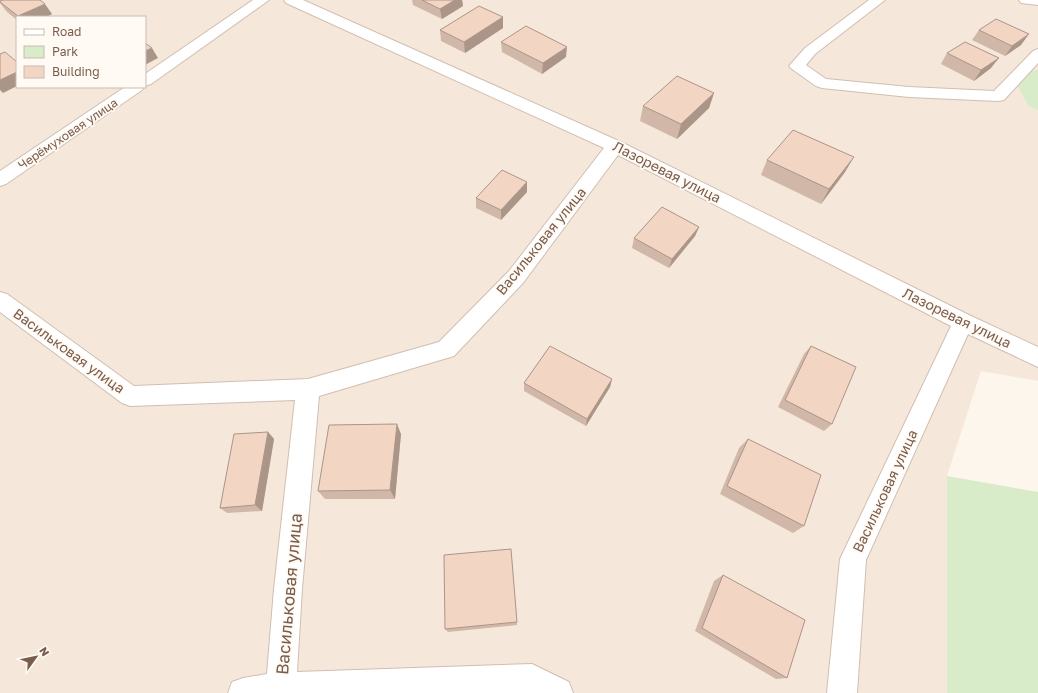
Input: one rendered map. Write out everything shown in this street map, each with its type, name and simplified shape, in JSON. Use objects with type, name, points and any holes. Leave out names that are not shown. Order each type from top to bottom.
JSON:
[{"type":"street","points":[[146,80],[262,0]]},
{"type":"street","name":"Лазоревая улица","points":[[291,0],[616,146],[963,322],[1038,357]]},
{"type":"street","points":[[878,0],[810,50],[797,66],[822,83],[909,92],[998,96],[1038,54]]},
{"type":"street","points":[[1026,0],[1038,1]]},
{"type":"street","name":"Черёмуховая улица","points":[[0,180],[135,88]]},
{"type":"street","name":"Васильковая улица","points":[[0,300],[130,396],[308,389],[446,349],[516,277],[616,146]]},
{"type":"street","name":"Васильковая улица","points":[[842,693],[854,559],[963,322]]},
{"type":"street","name":"Васильковая улица","points":[[308,389],[288,589],[281,687],[532,679],[558,693]]},
{"type":"street","points":[[243,693],[281,687]]},
{"type":"shaded area","points":[[0,0],[1038,0],[1038,381],[981,371],[947,476],[947,693],[0,693]]},
{"type":"green space","points":[[1038,70],[1038,110],[1028,105],[1010,72]]},
{"type":"green space","points":[[947,476],[1038,492],[1038,693],[947,693]]},
{"type":"building","points":[[3,0],[40,0],[45,4],[18,16],[0,2]]},
{"type":"building","points":[[422,0],[455,0],[440,9]]},
{"type":"building","points":[[479,6],[503,17],[464,42],[440,30]]},
{"type":"building","points":[[996,19],[1029,34],[1012,46],[979,30]]},
{"type":"building","points":[[526,26],[567,47],[543,63],[501,42]]},
{"type":"building","points":[[965,42],[999,58],[981,70],[947,53]]},
{"type":"building","points":[[146,44],[152,48],[146,51]]},
{"type":"building","points":[[5,52],[16,61],[16,72],[0,80],[0,54]]},
{"type":"building","points":[[677,76],[714,93],[681,124],[643,106]]},
{"type":"building","points":[[793,130],[854,157],[829,189],[767,160]]},
{"type":"building","points":[[502,170],[527,182],[501,210],[476,198]]},
{"type":"building","points":[[662,207],[699,227],[672,259],[634,238]]},
{"type":"building","points":[[550,346],[612,379],[587,419],[524,383]]},
{"type":"building","points":[[811,346],[856,367],[832,424],[785,400]]},
{"type":"building","points":[[397,424],[390,490],[318,491],[329,425]]},
{"type":"building","points":[[268,432],[255,505],[220,508],[234,434]]},
{"type":"building","points":[[748,439],[821,475],[804,526],[727,486]]},
{"type":"building","points":[[511,549],[517,622],[445,629],[444,555]]},
{"type":"building","points":[[723,575],[805,620],[787,678],[702,628]]}]
